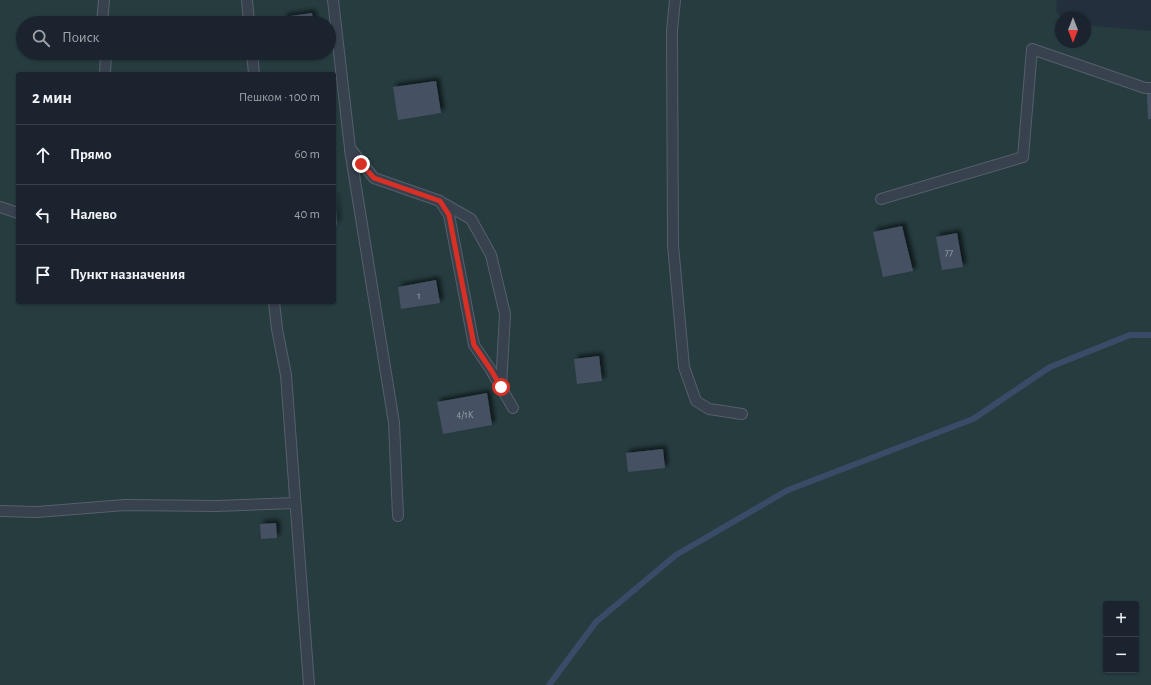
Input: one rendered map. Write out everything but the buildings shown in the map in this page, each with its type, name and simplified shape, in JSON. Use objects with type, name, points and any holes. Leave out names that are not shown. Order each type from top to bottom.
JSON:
[{"type":"lane","points":[[103,16],[104,0]]},
{"type":"lane","points":[[247,0],[248,16]]},
{"type":"lane","points":[[333,0],[335,16]]},
{"type":"lane","points":[[675,0],[672,31],[673,245],[684,367],[696,401],[709,409],[742,414]]},
{"type":"lane","points":[[336,26],[350,148],[394,423],[398,516]]},
{"type":"lane","points":[[881,199],[1023,157],[1032,49],[1145,88],[1151,88]]},
{"type":"lane","points":[[105,72],[106,60]]},
{"type":"lane","points":[[253,60],[254,72]]},
{"type":"lane","points":[[350,148],[374,178],[440,201],[471,219],[491,255],[505,314],[501,387]]},
{"type":"lane","points":[[440,201],[449,215],[474,345],[491,370],[513,408]]},
{"type":"lane","points":[[0,206],[16,212]]},
{"type":"lane","points":[[274,304],[277,329],[286,375],[309,685]]},
{"type":"lane","points":[[0,511],[37,512],[125,505],[217,506],[295,503]]},
{"type":"green space","points":[[0,0],[1057,0],[1055,12],[1055,48],[1091,48],[1091,26],[1151,31],[1151,685],[0,685]]},
{"type":"waterway","points":[[549,685],[596,622],[676,555],[788,490],[973,419],[1050,367],[1130,335],[1151,335]]},
{"type":"route","points":[[361,164],[374,178],[440,201],[449,215],[474,345],[501,387]]}]
